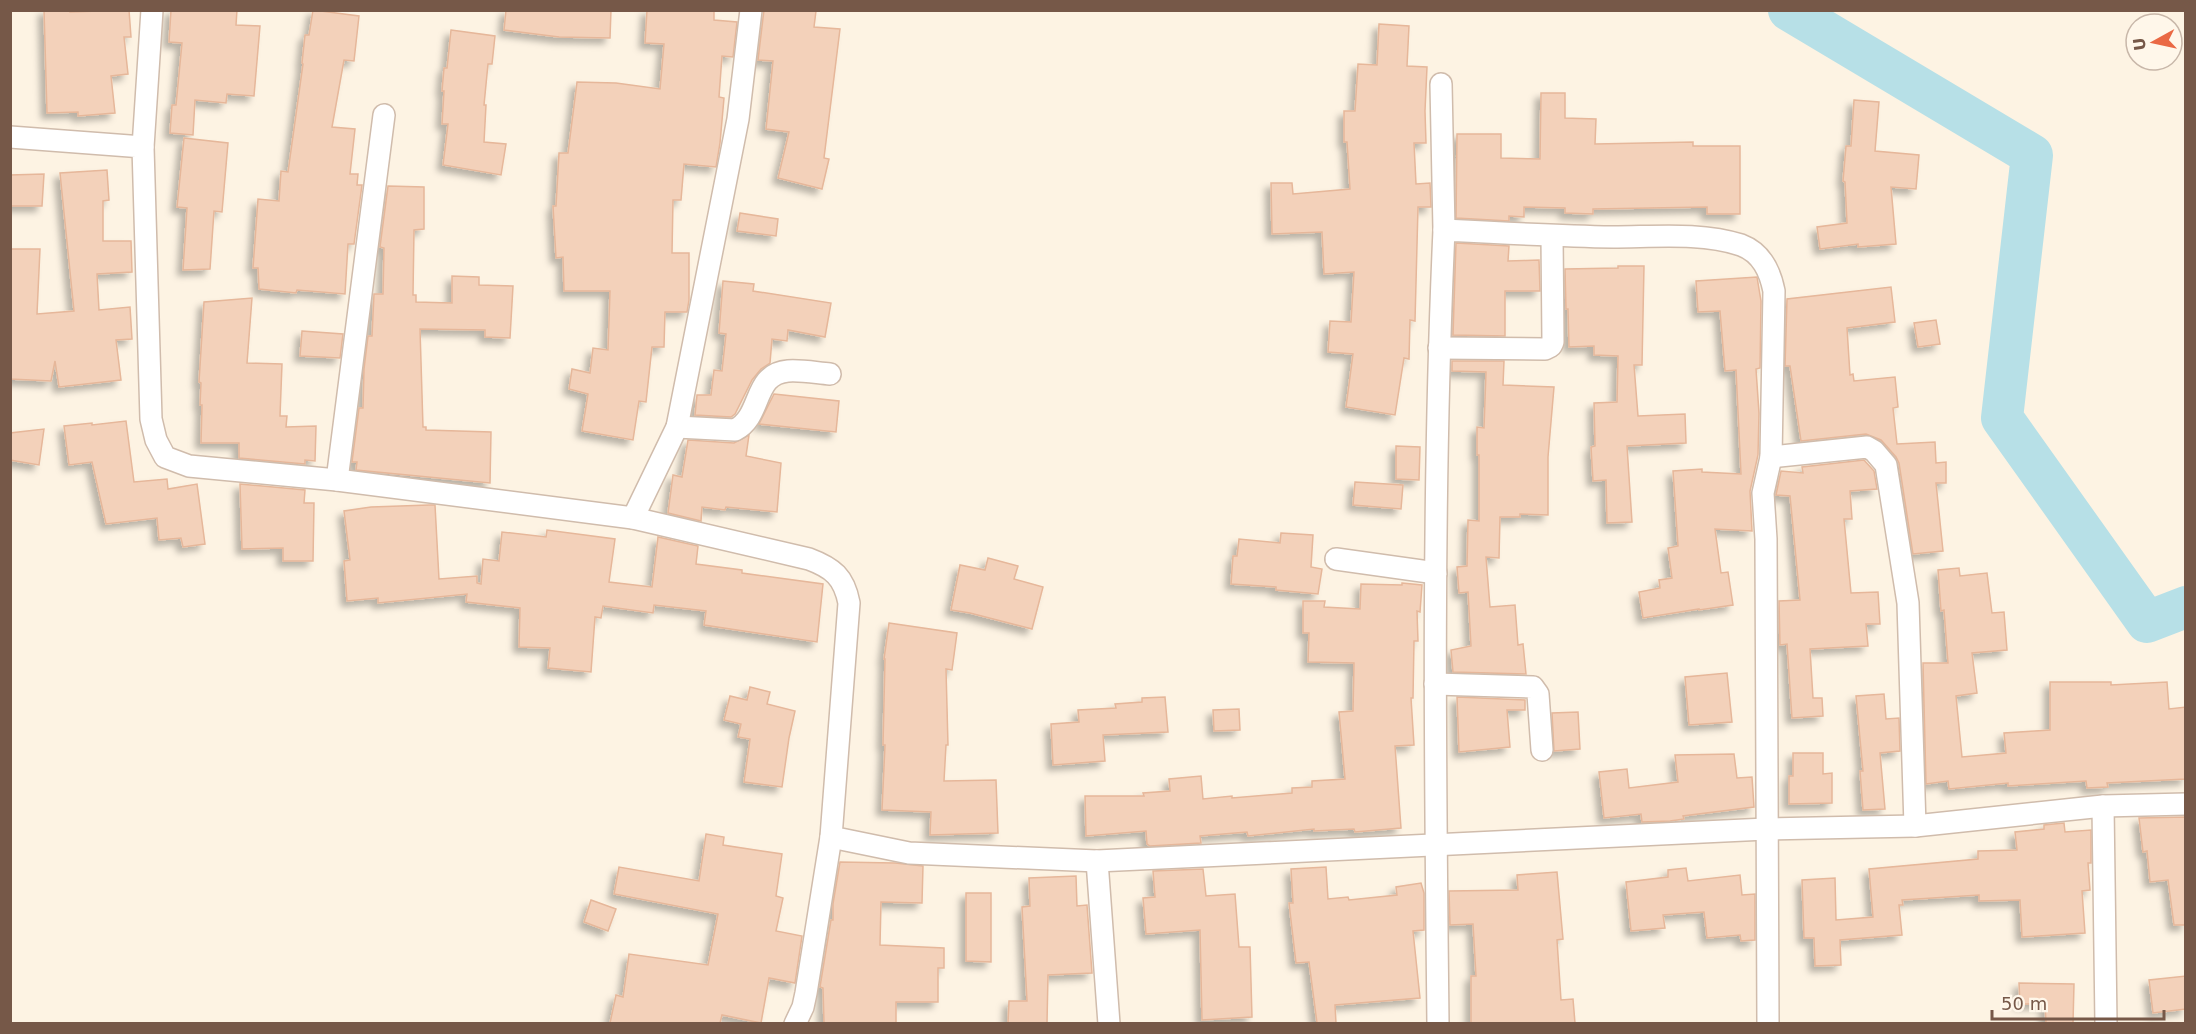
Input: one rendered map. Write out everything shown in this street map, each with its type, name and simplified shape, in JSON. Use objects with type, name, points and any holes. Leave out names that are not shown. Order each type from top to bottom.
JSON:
[{"type":"street","points":[[152,10],[143,147],[151,355],[151,419],[156,440],[165,457],[189,466],[337,480],[633,518],[809,559],[826,566],[846,587],[849,623],[831,837],[806,993],[803,1007],[795,1023]]},
{"type":"street","points":[[633,518],[676,427],[738,119],[751,10]]},
{"type":"street","points":[[1438,1023],[1435,684],[1439,348],[1444,230],[1441,84]]},
{"type":"street","points":[[337,480],[384,115]]},
{"type":"street","points":[[10,137],[143,147]]},
{"type":"street","points":[[1444,230],[1552,236],[1703,238],[1742,246],[1762,259],[1770,271],[1774,291],[1771,457],[1763,493],[1766,540],[1768,1023]]},
{"type":"street","points":[[1439,348],[1545,349],[1551,346],[1553,342],[1552,236]]},
{"type":"street","points":[[676,427],[735,430],[742,427],[752,414],[765,382],[776,373],[789,371],[830,374]]},
{"type":"street","points":[[1771,457],[1867,447],[1874,451],[1886,465],[1908,603],[1916,826]]},
{"type":"street","points":[[1336,559],[1436,573]]},
{"type":"street","points":[[1435,684],[1533,687],[1538,694],[1542,750]]},
{"type":"street","points":[[831,837],[909,853],[1097,861],[1766,829],[1916,826],[2103,806],[2186,804]]},
{"type":"street","points":[[2103,806],[2106,1023]]},
{"type":"street","points":[[1097,861],[1109,1023]]},
{"type":"building","points":[[44,10],[70,10],[70,12],[129,10],[131,37],[124,37],[128,74],[111,76],[115,113],[78,116],[78,112],[47,113]]},
{"type":"building","points":[[171,10],[237,10],[236,25],[260,26],[254,96],[227,94],[226,103],[195,100],[193,135],[170,133],[172,105],[176,105],[182,43],[169,42]]},
{"type":"building","points":[[313,10],[359,16],[354,61],[344,60],[332,127],[355,129],[350,174],[358,174],[357,185],[362,185],[354,244],[348,244],[345,294],[297,290],[296,293],[259,289],[258,268],[253,268],[258,199],[279,201],[281,171],[288,172],[305,35],[309,35]]},
{"type":"building","points":[[506,10],[611,10],[610,38],[559,37],[504,30]]},
{"type":"building","points":[[647,10],[714,10],[714,20],[737,22],[733,57],[722,56],[719,97],[724,98],[716,167],[684,164],[681,200],[673,200],[672,253],[689,253],[687,312],[665,312],[664,347],[652,347],[646,402],[639,401],[633,440],[582,431],[588,394],[569,389],[572,369],[590,373],[593,348],[608,350],[610,291],[564,291],[563,257],[556,258],[553,206],[556,206],[559,153],[568,153],[577,82],[616,83],[660,89],[664,44],[645,43]]},
{"type":"building","points":[[764,10],[816,11],[814,27],[840,29],[824,158],[829,159],[822,189],[778,178],[789,132],[766,129],[773,61],[758,60]]},
{"type":"building","points":[[1379,24],[1409,26],[1407,66],[1427,67],[1426,143],[1414,143],[1416,184],[1430,183],[1431,207],[1418,207],[1415,321],[1410,320],[1409,359],[1404,358],[1395,415],[1346,407],[1353,354],[1328,352],[1330,321],[1351,322],[1354,272],[1324,274],[1322,232],[1272,234],[1271,183],[1292,183],[1293,194],[1350,189],[1347,142],[1344,142],[1344,111],[1355,111],[1358,64],[1377,65]]},
{"type":"building","points":[[451,30],[495,36],[492,64],[488,64],[484,105],[486,105],[484,142],[506,144],[501,175],[443,165],[448,124],[442,124],[444,91],[442,91]]},
{"type":"building","points":[[1541,93],[1565,93],[1565,118],[1596,119],[1595,144],[1693,142],[1693,146],[1740,146],[1740,214],[1707,214],[1707,207],[1593,209],[1593,214],[1565,213],[1565,208],[1524,207],[1524,217],[1509,216],[1509,221],[1456,218],[1457,134],[1501,134],[1501,158],[1540,159]]},
{"type":"building","points":[[1854,100],[1879,102],[1875,151],[1919,155],[1916,189],[1891,187],[1896,244],[1858,247],[1858,244],[1820,249],[1817,227],[1847,223],[1845,182],[1843,181],[1846,146],[1851,146]]},
{"type":"building","points":[[184,138],[228,143],[222,212],[214,211],[210,269],[183,270],[187,208],[177,207]]},
{"type":"building","points":[[107,170],[109,200],[103,201],[103,241],[131,241],[132,272],[97,274],[99,310],[130,307],[132,339],[116,340],[121,380],[59,387],[55,361],[51,381],[10,379],[10,249],[40,249],[37,314],[74,311],[60,173]]},
{"type":"building","points":[[44,174],[42,206],[10,206],[10,175]]},
{"type":"building","points":[[388,186],[424,187],[424,229],[414,230],[413,295],[416,295],[416,302],[452,303],[452,276],[479,277],[479,285],[513,286],[510,338],[485,337],[485,330],[420,329],[423,427],[426,427],[426,430],[491,432],[490,483],[356,470],[357,462],[352,462],[359,408],[363,408],[364,369],[368,336],[372,336],[374,294],[383,294],[384,248],[380,247]]},
{"type":"building","points":[[740,213],[778,219],[776,236],[737,231]]},
{"type":"building","points":[[1456,243],[1509,246],[1508,261],[1539,260],[1540,291],[1505,291],[1505,336],[1453,335]]},
{"type":"building","points":[[1618,266],[1644,266],[1642,365],[1634,365],[1638,416],[1685,414],[1686,443],[1627,446],[1632,522],[1607,523],[1606,480],[1593,481],[1591,447],[1595,446],[1594,403],[1617,402],[1618,356],[1594,355],[1594,346],[1569,347],[1565,269],[1618,268]]},
{"type":"building","points":[[1757,277],[1761,301],[1760,368],[1756,369],[1759,413],[1758,455],[1750,491],[1752,531],[1715,529],[1721,573],[1728,572],[1733,605],[1643,618],[1639,592],[1660,588],[1659,580],[1672,578],[1668,548],[1678,546],[1673,471],[1702,469],[1702,472],[1741,474],[1736,370],[1725,371],[1720,311],[1698,312],[1696,281]]},
{"type":"building","points":[[723,281],[754,284],[753,291],[831,303],[825,337],[788,330],[787,341],[772,339],[770,363],[761,369],[752,380],[735,414],[731,417],[695,415],[697,395],[711,395],[714,370],[722,371],[726,334],[719,333]]},
{"type":"building","points":[[1891,287],[1895,322],[1847,328],[1850,375],[1853,374],[1854,381],[1895,377],[1898,407],[1893,408],[1897,444],[1935,442],[1936,463],[1946,462],[1946,483],[1936,483],[1943,551],[1913,554],[1899,463],[1881,440],[1866,434],[1801,441],[1790,366],[1785,366],[1787,299]]},
{"type":"building","points":[[252,298],[247,363],[282,364],[280,416],[287,416],[286,427],[316,426],[315,461],[305,460],[305,464],[239,458],[239,443],[201,443],[202,405],[200,405],[201,383],[199,382],[204,302]]},
{"type":"building","points":[[1936,320],[1940,344],[1918,347],[1914,323]]},
{"type":"building","points":[[302,331],[343,334],[340,358],[300,356]]},
{"type":"building","points":[[1452,361],[1504,361],[1503,385],[1554,387],[1548,457],[1548,515],[1520,514],[1520,517],[1500,517],[1499,558],[1486,557],[1490,607],[1515,605],[1518,645],[1523,644],[1526,674],[1453,672],[1451,650],[1471,646],[1468,592],[1459,593],[1457,567],[1467,566],[1468,520],[1479,521],[1477,427],[1484,428],[1486,372],[1452,371]]},
{"type":"building","points":[[774,394],[839,401],[836,432],[759,424]]},
{"type":"building","points":[[126,421],[134,482],[167,479],[168,489],[197,484],[205,544],[183,547],[181,538],[159,540],[157,518],[106,524],[92,462],[69,465],[64,426]]},
{"type":"building","points":[[44,429],[39,465],[10,460],[10,433]]},
{"type":"building","points":[[749,435],[746,456],[781,463],[777,512],[702,507],[701,521],[668,513],[673,475],[682,477],[688,440],[734,443]]},
{"type":"building","points":[[1396,446],[1420,447],[1419,480],[1396,479]]},
{"type":"building","points":[[1864,460],[1874,471],[1877,489],[1850,491],[1852,519],[1844,519],[1851,593],[1878,592],[1880,624],[1866,624],[1868,646],[1810,649],[1813,698],[1822,698],[1823,716],[1792,718],[1787,644],[1780,645],[1779,601],[1800,600],[1790,496],[1776,495],[1781,471],[1803,473],[1802,467]]},
{"type":"building","points":[[1355,482],[1403,485],[1401,509],[1353,505]]},
{"type":"building","points":[[240,484],[305,490],[304,503],[314,503],[313,561],[283,561],[283,548],[242,549]]},
{"type":"building","points":[[435,505],[439,579],[477,576],[477,583],[481,584],[483,559],[499,561],[502,532],[546,537],[547,530],[615,539],[609,582],[652,587],[658,537],[698,546],[696,564],[823,584],[817,642],[704,625],[706,611],[654,605],[653,613],[603,606],[601,618],[595,617],[591,672],[548,668],[550,648],[519,647],[520,608],[466,602],[467,594],[378,603],[378,598],[347,601],[344,561],[350,560],[344,511],[371,507]]},
{"type":"building","points":[[1281,533],[1313,535],[1311,567],[1322,569],[1318,594],[1276,590],[1276,587],[1231,584],[1233,556],[1237,556],[1239,539],[1280,543]]},
{"type":"building","points":[[988,558],[1018,566],[1014,579],[1043,587],[1032,629],[951,610],[960,565],[985,570]]},
{"type":"building","points":[[1959,568],[1960,576],[1987,573],[1992,613],[2004,612],[2007,650],[1972,653],[1977,693],[1956,696],[1962,757],[2006,753],[2004,733],[2050,730],[2050,682],[2111,682],[2111,685],[2167,682],[2169,709],[2186,707],[2186,779],[2107,783],[2108,787],[2087,788],[2086,781],[2008,786],[2008,783],[1949,789],[1948,781],[1926,784],[1923,663],[1948,663],[1938,570]]},
{"type":"building","points":[[1402,583],[1422,585],[1420,612],[1417,611],[1418,641],[1414,641],[1413,698],[1411,698],[1414,745],[1395,746],[1401,828],[1355,832],[1354,829],[1314,831],[1314,829],[1248,836],[1247,832],[1200,836],[1201,843],[1150,846],[1147,844],[1146,831],[1086,836],[1085,796],[1144,796],[1143,793],[1170,791],[1169,779],[1201,776],[1203,799],[1292,793],[1292,788],[1312,787],[1312,781],[1345,779],[1339,712],[1353,711],[1354,663],[1308,662],[1309,633],[1303,633],[1303,601],[1325,601],[1324,607],[1360,609],[1361,584],[1402,585]]},
{"type":"building","points":[[889,623],[957,633],[952,670],[946,669],[948,745],[946,745],[944,781],[996,780],[998,833],[930,835],[931,812],[882,810],[885,745],[883,745],[884,659]]},
{"type":"building","points":[[1727,673],[1732,722],[1689,725],[1685,677]]},
{"type":"building","points":[[750,687],[770,692],[767,704],[795,711],[782,787],[744,782],[750,739],[738,737],[741,724],[724,720],[730,696],[747,700]]},
{"type":"building","points":[[1884,694],[1886,719],[1899,718],[1900,751],[1880,753],[1885,809],[1863,810],[1860,771],[1863,771],[1856,696]]},
{"type":"building","points":[[1165,697],[1168,732],[1103,735],[1105,761],[1053,765],[1051,724],[1079,722],[1078,710],[1116,708],[1115,704],[1142,702],[1142,698]]},
{"type":"building","points":[[1457,697],[1525,700],[1525,710],[1507,710],[1510,747],[1459,752]]},
{"type":"building","points":[[1239,709],[1240,730],[1214,731],[1213,710]]},
{"type":"building","points":[[1578,712],[1580,749],[1554,751],[1552,713]]},
{"type":"building","points":[[1793,753],[1823,753],[1823,774],[1832,773],[1832,803],[1789,804],[1789,776],[1793,776]]},
{"type":"building","points":[[1734,754],[1737,778],[1752,777],[1754,807],[1683,816],[1684,819],[1670,821],[1642,822],[1641,814],[1604,818],[1599,772],[1627,769],[1629,788],[1678,782],[1675,755]]},
{"type":"building","points":[[2186,817],[2186,925],[2174,925],[2168,880],[2150,882],[2147,851],[2143,852],[2139,818]]},
{"type":"building","points":[[2064,823],[2065,832],[2091,830],[2091,863],[2088,863],[2090,890],[2082,891],[2085,933],[2022,937],[2020,900],[1979,901],[1979,895],[1902,900],[1903,905],[1899,905],[1902,935],[1840,940],[1841,965],[1815,966],[1814,938],[1804,938],[1802,880],[1835,878],[1836,920],[1873,917],[1869,869],[1978,859],[1978,851],[2017,850],[2015,832],[2044,829],[2044,825]]},
{"type":"building","points":[[706,834],[724,837],[723,845],[782,854],[776,896],[783,898],[776,931],[802,936],[795,983],[769,978],[761,1023],[722,1015],[720,1023],[610,1023],[616,995],[623,997],[629,954],[708,965],[718,914],[614,894],[619,867],[699,881]]},
{"type":"building","points":[[840,862],[923,866],[922,903],[881,902],[880,945],[944,948],[944,968],[938,968],[938,1002],[896,1002],[896,1023],[824,1023],[823,988],[820,987],[831,920],[833,920],[833,904]]},
{"type":"building","points":[[1326,867],[1328,899],[1348,897],[1349,900],[1397,895],[1396,887],[1421,883],[1424,893],[1424,930],[1413,931],[1420,998],[1335,1005],[1336,1023],[1317,1023],[1309,962],[1296,963],[1289,903],[1293,903],[1291,869]]},
{"type":"building","points":[[1686,868],[1688,881],[1740,875],[1742,895],[1755,894],[1755,940],[1741,941],[1740,935],[1707,938],[1704,912],[1663,915],[1665,928],[1631,931],[1626,882],[1668,877],[1668,870]]},
{"type":"building","points":[[1203,869],[1206,896],[1235,894],[1239,947],[1250,947],[1252,1017],[1202,1020],[1200,930],[1146,934],[1143,898],[1155,897],[1153,871]]},
{"type":"building","points":[[1557,872],[1563,939],[1557,940],[1561,1000],[1573,999],[1575,1023],[1471,1023],[1471,976],[1476,976],[1473,924],[1450,925],[1449,891],[1518,890],[1517,875]]},
{"type":"building","points":[[1076,876],[1077,906],[1087,905],[1092,973],[1048,975],[1047,1023],[1008,1023],[1009,1001],[1027,1001],[1022,907],[1030,906],[1029,878]]},
{"type":"building","points":[[966,893],[991,893],[991,962],[966,961]]},
{"type":"building","points":[[591,900],[616,909],[608,931],[584,922]]},
{"type":"building","points":[[2186,976],[2186,1009],[2153,1013],[2149,980]]},
{"type":"building","points":[[2019,983],[2074,984],[2073,1023],[2046,1023],[2045,1004],[2020,1004]]},
{"type":"waterway","points":[[1789,10],[2032,155],[2002,418],[2147,622],[2186,607]]}]
